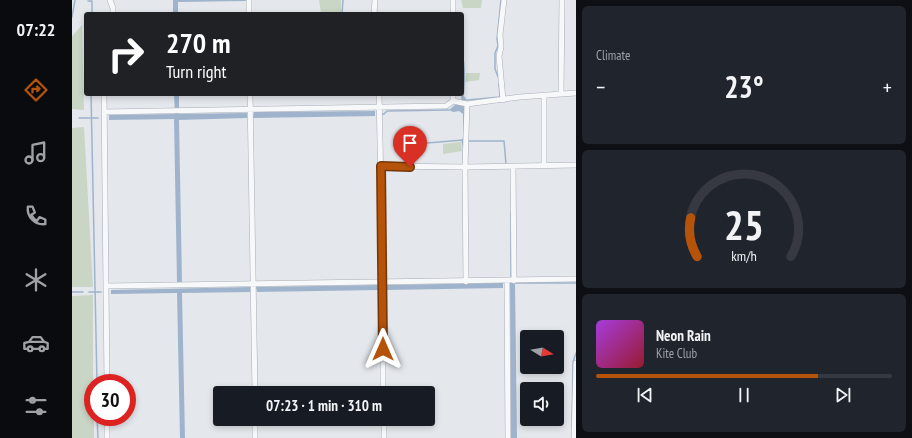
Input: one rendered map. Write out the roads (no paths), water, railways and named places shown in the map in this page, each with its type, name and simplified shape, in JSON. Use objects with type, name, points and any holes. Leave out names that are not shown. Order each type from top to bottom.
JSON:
[{"type":"street","points":[[110,0],[113,12]]},
{"type":"street","points":[[249,0],[249,12]]},
{"type":"street","points":[[374,12],[375,0]]},
{"type":"street","points":[[453,0],[453,12]]},
{"type":"street","points":[[503,100],[499,56],[504,0]]},
{"type":"street","points":[[561,94],[562,0]]},
{"type":"street","points":[[453,100],[467,104],[520,97],[576,93]]},
{"type":"street","points":[[544,95],[544,166]]},
{"type":"street","points":[[104,96],[107,374]]},
{"type":"street","points":[[250,96],[255,386]]},
{"type":"street","points":[[379,96],[383,286],[383,386]]},
{"type":"street","points":[[104,112],[174,110],[250,114],[379,112],[446,106],[453,100],[453,96]]},
{"type":"street","points":[[466,282],[465,167],[467,104]]},
{"type":"street","points":[[381,166],[513,167],[576,165]]},
{"type":"street","points":[[513,167],[514,280]]},
{"type":"street","points":[[106,286],[179,285],[253,288],[383,286],[466,282],[507,284],[514,280],[576,279]]},
{"type":"street","points":[[507,284],[508,438]]},
{"type":"street","points":[[574,438],[576,363]]},
{"type":"street","points":[[107,426],[107,438]]},
{"type":"street","points":[[255,426],[255,438]]},
{"type":"street","points":[[384,426],[384,438]]},
{"type":"water","points":[[173,0],[246,0],[178,2],[178,12],[173,12]]},
{"type":"water","points":[[464,60],[465,70],[464,96]]},
{"type":"water","points":[[174,96],[179,96],[179,114],[247,113],[247,118],[179,120],[182,282],[177,282],[174,119],[109,120],[109,115],[175,114]]},
{"type":"water","points":[[461,96],[464,96],[467,100],[465,101],[464,105],[465,163],[462,165],[463,148],[461,140],[463,138],[463,114],[459,111],[453,112],[449,110],[456,104],[462,105]]},
{"type":"water","points":[[375,111],[375,116],[253,118],[254,112]]},
{"type":"water","points":[[503,283],[503,288],[386,290],[386,285]]},
{"type":"water","points":[[510,283],[515,283],[517,438],[511,438]]},
{"type":"water","points":[[378,285],[379,290],[257,292],[256,287]]},
{"type":"water","points":[[251,287],[250,292],[182,293],[185,438],[180,438],[177,293],[111,294],[111,290]]},
{"type":"waterway","points":[[72,17],[75,0]]},
{"type":"waterway","points":[[342,12],[343,0]]},
{"type":"waterway","points":[[499,79],[495,69],[495,53],[498,46],[497,39],[501,0]]},
{"type":"waterway","points":[[88,1],[92,1],[92,12]]},
{"type":"waterway","points":[[467,100],[500,97],[499,84]]},
{"type":"waterway","points":[[91,96],[97,374]]},
{"type":"waterway","points":[[382,114],[387,111],[449,110]]},
{"type":"waterway","points":[[79,118],[98,118]]},
{"type":"waterway","points":[[427,143],[463,140]]},
{"type":"waterway","points":[[468,141],[504,141],[506,164]]},
{"type":"waterway","points":[[511,213],[511,278]]},
{"type":"waterway","points":[[514,284],[576,283]]},
{"type":"waterway","points":[[72,292],[83,292]]},
{"type":"waterway","points":[[89,292],[101,292]]},
{"type":"waterway","points":[[572,428],[573,362],[576,353]]},
{"type":"waterway","points":[[97,426],[98,438]]}]
